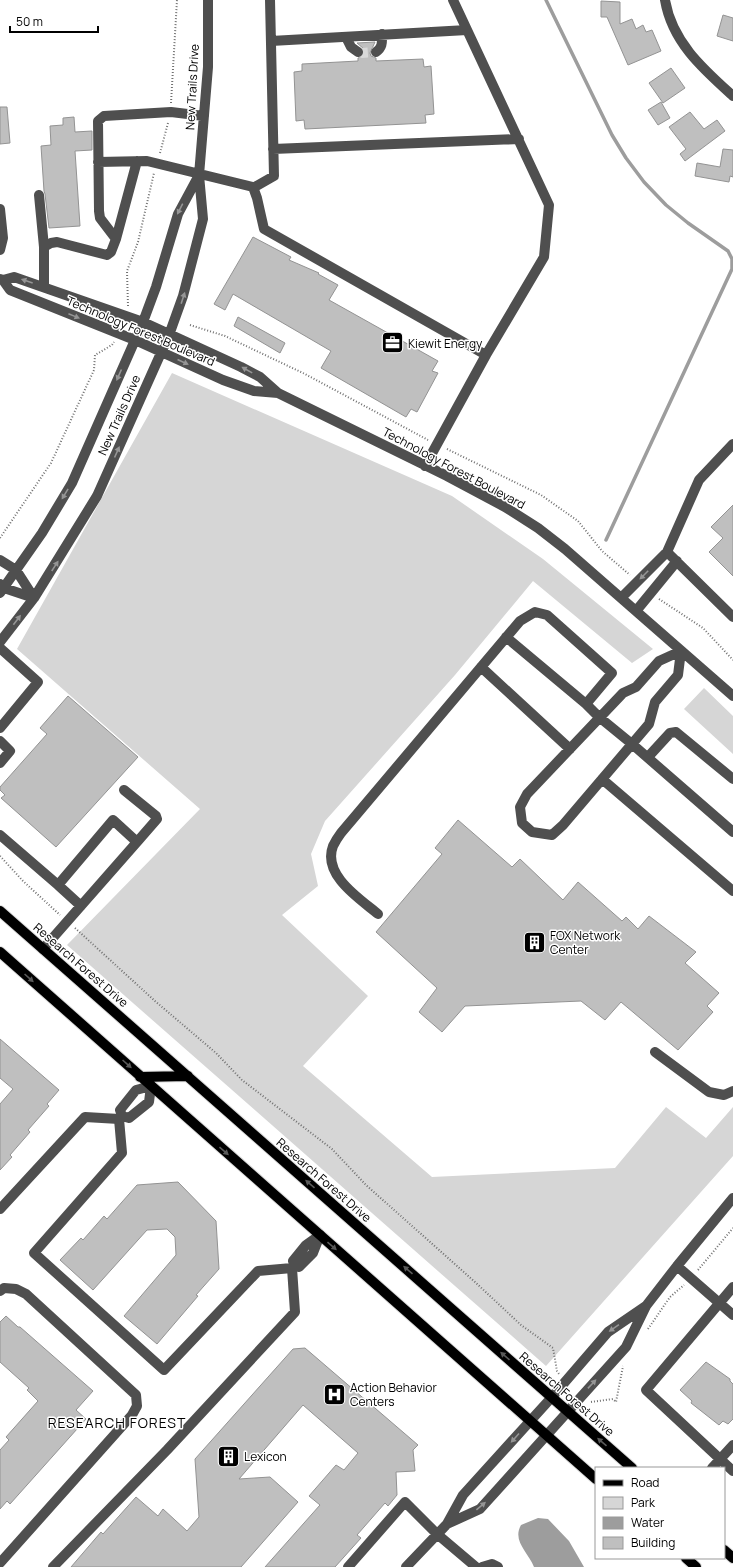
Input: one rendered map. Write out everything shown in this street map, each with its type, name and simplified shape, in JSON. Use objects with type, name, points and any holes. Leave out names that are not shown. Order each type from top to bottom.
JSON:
[{"type":"main road","name":"Research Forest Drive","points":[[0,911],[631,1467]]},
{"type":"main road","points":[[0,952],[595,1478]]},
{"type":"main road","points":[[140,1076],[188,1076]]},
{"type":"main road","points":[[725,1551],[733,1558]]},
{"type":"main road","points":[[687,1559],[696,1567]]},
{"type":"street","name":"New Trails Drive","points":[[0,642],[34,598],[97,496],[162,352],[183,296],[203,219],[199,175],[208,67],[208,0]]},
{"type":"street","points":[[98,162],[147,161],[253,188],[274,176],[270,0]]},
{"type":"street","points":[[425,466],[486,355],[544,257],[549,205],[453,0]]},
{"type":"street","points":[[665,0],[672,26],[689,53],[733,96]]},
{"type":"street","points":[[271,41],[467,30]]},
{"type":"street","points":[[376,52],[382,45],[382,34]]},
{"type":"street","points":[[346,37],[351,47],[358,52]]},
{"type":"street","points":[[116,239],[100,218],[98,121],[104,116],[171,112],[204,116]]},
{"type":"street","points":[[273,149],[519,139]]},
{"type":"street","points":[[44,247],[51,243],[57,242],[107,255],[111,252],[137,162]]},
{"type":"street","name":"New Trails Drive","points":[[1,588],[16,570],[42,533],[72,483],[143,322],[156,287],[178,214],[199,175]]},
{"type":"street","points":[[253,188],[257,198],[264,229],[486,355]]},
{"type":"street","points":[[39,195],[44,247],[44,287]]},
{"type":"street","points":[[0,209],[4,238],[0,250]]},
{"type":"street","name":"Technology Forest Boulevard","points":[[1,279],[14,277],[143,322],[260,377],[278,393],[505,507],[538,528],[565,549],[733,696]]},
{"type":"street","name":"Technology Forest Boulevard","points":[[1,279],[10,290],[135,340],[223,380],[254,391],[278,393]]},
{"type":"street","points":[[621,598],[667,552],[699,480],[733,444]]},
{"type":"street","points":[[667,552],[733,617]]},
{"type":"street","points":[[0,560],[16,570],[34,598]]},
{"type":"street","points":[[636,611],[677,561]]},
{"type":"street","points":[[1,588],[34,598]]},
{"type":"street","points":[[378,914],[340,881],[331,864],[332,847],[341,833],[520,621],[536,612],[547,615],[612,673],[586,704]]},
{"type":"street","points":[[506,637],[648,757],[733,832]]},
{"type":"street","points":[[0,648],[38,682],[0,728]]},
{"type":"street","points":[[681,651],[678,675],[655,702],[649,724],[563,825],[552,835],[532,832],[522,823],[520,807],[527,794],[623,693],[636,687],[658,661],[681,651]]},
{"type":"street","points":[[481,667],[570,749]]},
{"type":"street","points":[[648,757],[670,733],[676,732],[733,779]]},
{"type":"street","points":[[0,741],[10,751],[0,763]]},
{"type":"street","points":[[602,779],[733,891]]},
{"type":"street","points":[[43,949],[157,819],[156,816],[124,790]]},
{"type":"street","points":[[58,885],[113,820],[137,842]]},
{"type":"street","points":[[0,835],[81,906]]},
{"type":"street","points":[[655,1052],[709,1092],[724,1095],[733,1091]]},
{"type":"street","points":[[0,1209],[85,1117],[121,1117],[129,1118],[149,1102],[151,1086],[136,1090],[120,1110],[121,1117],[122,1153],[34,1253],[164,1370],[258,1271],[293,1267]]},
{"type":"street","points":[[447,1524],[480,1509],[626,1347],[646,1306],[733,1198]]},
{"type":"street","points":[[52,1567],[167,1450],[295,1312],[293,1261],[306,1245],[320,1235]]},
{"type":"street","points":[[677,1266],[733,1315]]},
{"type":"street","points":[[733,1287],[646,1390],[733,1471]]},
{"type":"street","points":[[0,1291],[4,1288],[16,1289],[26,1294],[136,1395],[137,1406],[132,1415],[0,1563]]},
{"type":"street","points":[[406,1567],[447,1524],[464,1496],[608,1332],[646,1306]]},
{"type":"street","points":[[713,1467],[733,1445]]},
{"type":"street","points":[[348,1567],[405,1502],[437,1534],[476,1567]]},
{"type":"street","points":[[482,1567],[492,1564],[498,1567]]},
{"type":"path","points":[[190,325],[225,336],[305,374],[437,444],[542,495],[578,521],[602,551],[638,581]]},
{"type":"path","points":[[0,538],[51,463],[94,370],[95,355],[112,345],[117,333]]},
{"type":"path","points":[[651,593],[704,628],[733,660]]},
{"type":"path","points":[[0,856],[23,881],[155,1001],[216,1053],[242,1080],[332,1149],[366,1185],[476,1282],[521,1325],[553,1348],[557,1372]]},
{"type":"path","points":[[646,1332],[670,1297],[691,1278],[733,1228]]},
{"type":"path","points":[[592,1402],[613,1399],[616,1402],[624,1363]]},
{"type":"green space","points":[[172,373],[452,496],[543,559],[653,649],[632,663],[533,581],[455,675],[325,821],[311,854],[318,886],[282,915],[368,996],[303,1066],[432,1177],[615,1168],[666,1107],[706,1138],[733,1107],[733,1156],[546,1366],[67,945],[200,809],[17,649]]},
{"type":"green space","points":[[704,688],[733,716],[733,754],[684,709]]},
{"type":"water","points":[[538,1518],[548,1519],[569,1541],[584,1567],[534,1567],[518,1536],[521,1525]]},
{"type":"building","points":[[601,1],[620,2],[620,24],[632,19],[636,29],[643,25],[646,32],[652,30],[661,51],[628,65],[607,17],[601,17]]},
{"type":"building","points":[[723,15],[733,18],[733,41],[717,36]]},
{"type":"building","points":[[375,42],[370,53],[371,56],[376,58],[376,61],[423,59],[424,67],[431,66],[434,114],[425,115],[426,123],[305,129],[304,120],[296,121],[294,72],[302,71],[302,64],[358,61],[358,58],[363,56],[364,49],[357,43]]},
{"type":"building","points":[[671,68],[685,88],[663,103],[649,83]]},
{"type":"building","points":[[661,102],[670,118],[658,125],[648,110]]},
{"type":"building","points":[[0,107],[7,107],[10,143],[0,144]]},
{"type":"building","points":[[690,112],[704,129],[717,120],[725,131],[685,161],[680,154],[686,149],[669,127]]},
{"type":"building","points":[[74,117],[75,132],[92,131],[92,150],[75,151],[80,226],[49,228],[44,191],[41,146],[51,145],[50,126],[63,125],[63,118]]},
{"type":"building","points":[[723,149],[733,150],[733,177],[730,176],[729,182],[695,176],[697,163],[720,167]]},
{"type":"building","points":[[253,237],[291,257],[289,260],[319,273],[318,274],[338,285],[329,300],[438,361],[432,371],[438,373],[417,412],[411,409],[406,417],[321,368],[331,351],[233,294],[225,310],[214,304]]},
{"type":"building","points":[[238,317],[285,343],[280,353],[234,326]]},
{"type":"building","points":[[733,505],[733,576],[709,552],[723,538],[711,527]]},
{"type":"building","points":[[68,696],[138,757],[56,847],[1,798],[5,795],[0,790],[0,787],[47,734],[40,728]]},
{"type":"building","name":"FOX Network Center","points":[[458,820],[512,867],[520,859],[563,900],[578,882],[622,921],[626,917],[638,929],[649,916],[696,952],[685,963],[719,993],[707,1006],[713,1012],[678,1050],[621,1002],[605,1020],[581,1001],[465,1006],[442,1032],[419,1012],[437,988],[376,932],[442,854],[435,848]]},
{"type":"building","points":[[0,1039],[59,1090],[47,1104],[49,1106],[28,1130],[30,1132],[10,1155],[12,1157],[0,1170],[0,1104],[13,1089],[0,1078]]},
{"type":"building","points":[[178,1182],[216,1221],[219,1269],[157,1344],[124,1316],[176,1255],[175,1237],[167,1229],[147,1230],[93,1290],[60,1260],[81,1238],[83,1240],[104,1216],[107,1219],[137,1185]]},
{"type":"building","points":[[6,1316],[93,1391],[76,1410],[86,1419],[10,1504],[7,1501],[0,1509],[0,1450],[9,1440],[6,1437],[38,1401],[27,1390],[29,1388],[0,1362],[0,1322]]},
{"type":"building","name":"Lexicon","points":[[305,1348],[418,1445],[413,1450],[415,1471],[396,1472],[397,1495],[388,1506],[385,1503],[357,1535],[361,1538],[335,1567],[265,1567],[320,1505],[309,1496],[336,1465],[344,1470],[358,1453],[303,1405],[239,1479],[270,1477],[298,1502],[241,1567],[71,1567],[101,1532],[103,1534],[136,1497],[158,1516],[163,1509],[187,1531],[199,1517],[195,1459],[293,1349]]},
{"type":"building","points":[[706,1362],[730,1379],[733,1384],[733,1419],[728,1424],[723,1421],[719,1425],[691,1403],[692,1401],[680,1390]]},
{"type":"waterway","points":[[546,0],[612,135],[626,158],[644,182],[666,205],[688,223],[728,251],[732,259],[732,269],[606,540]]},
{"type":"tunnel","points":[[358,52],[376,52]]},
{"type":"place","name":"Kiewit Energy","points":[[393,343]]},
{"type":"place","name":"FOX Network Center","points":[[535,942]]},
{"type":"place","name":"Action Behavior Centers","points":[[334,1394]]},
{"type":"place","name":"Lexicon","points":[[228,1456]]},
{"type":"district","name":"RESEARCH FOREST","points":[[117,1422]]}]
